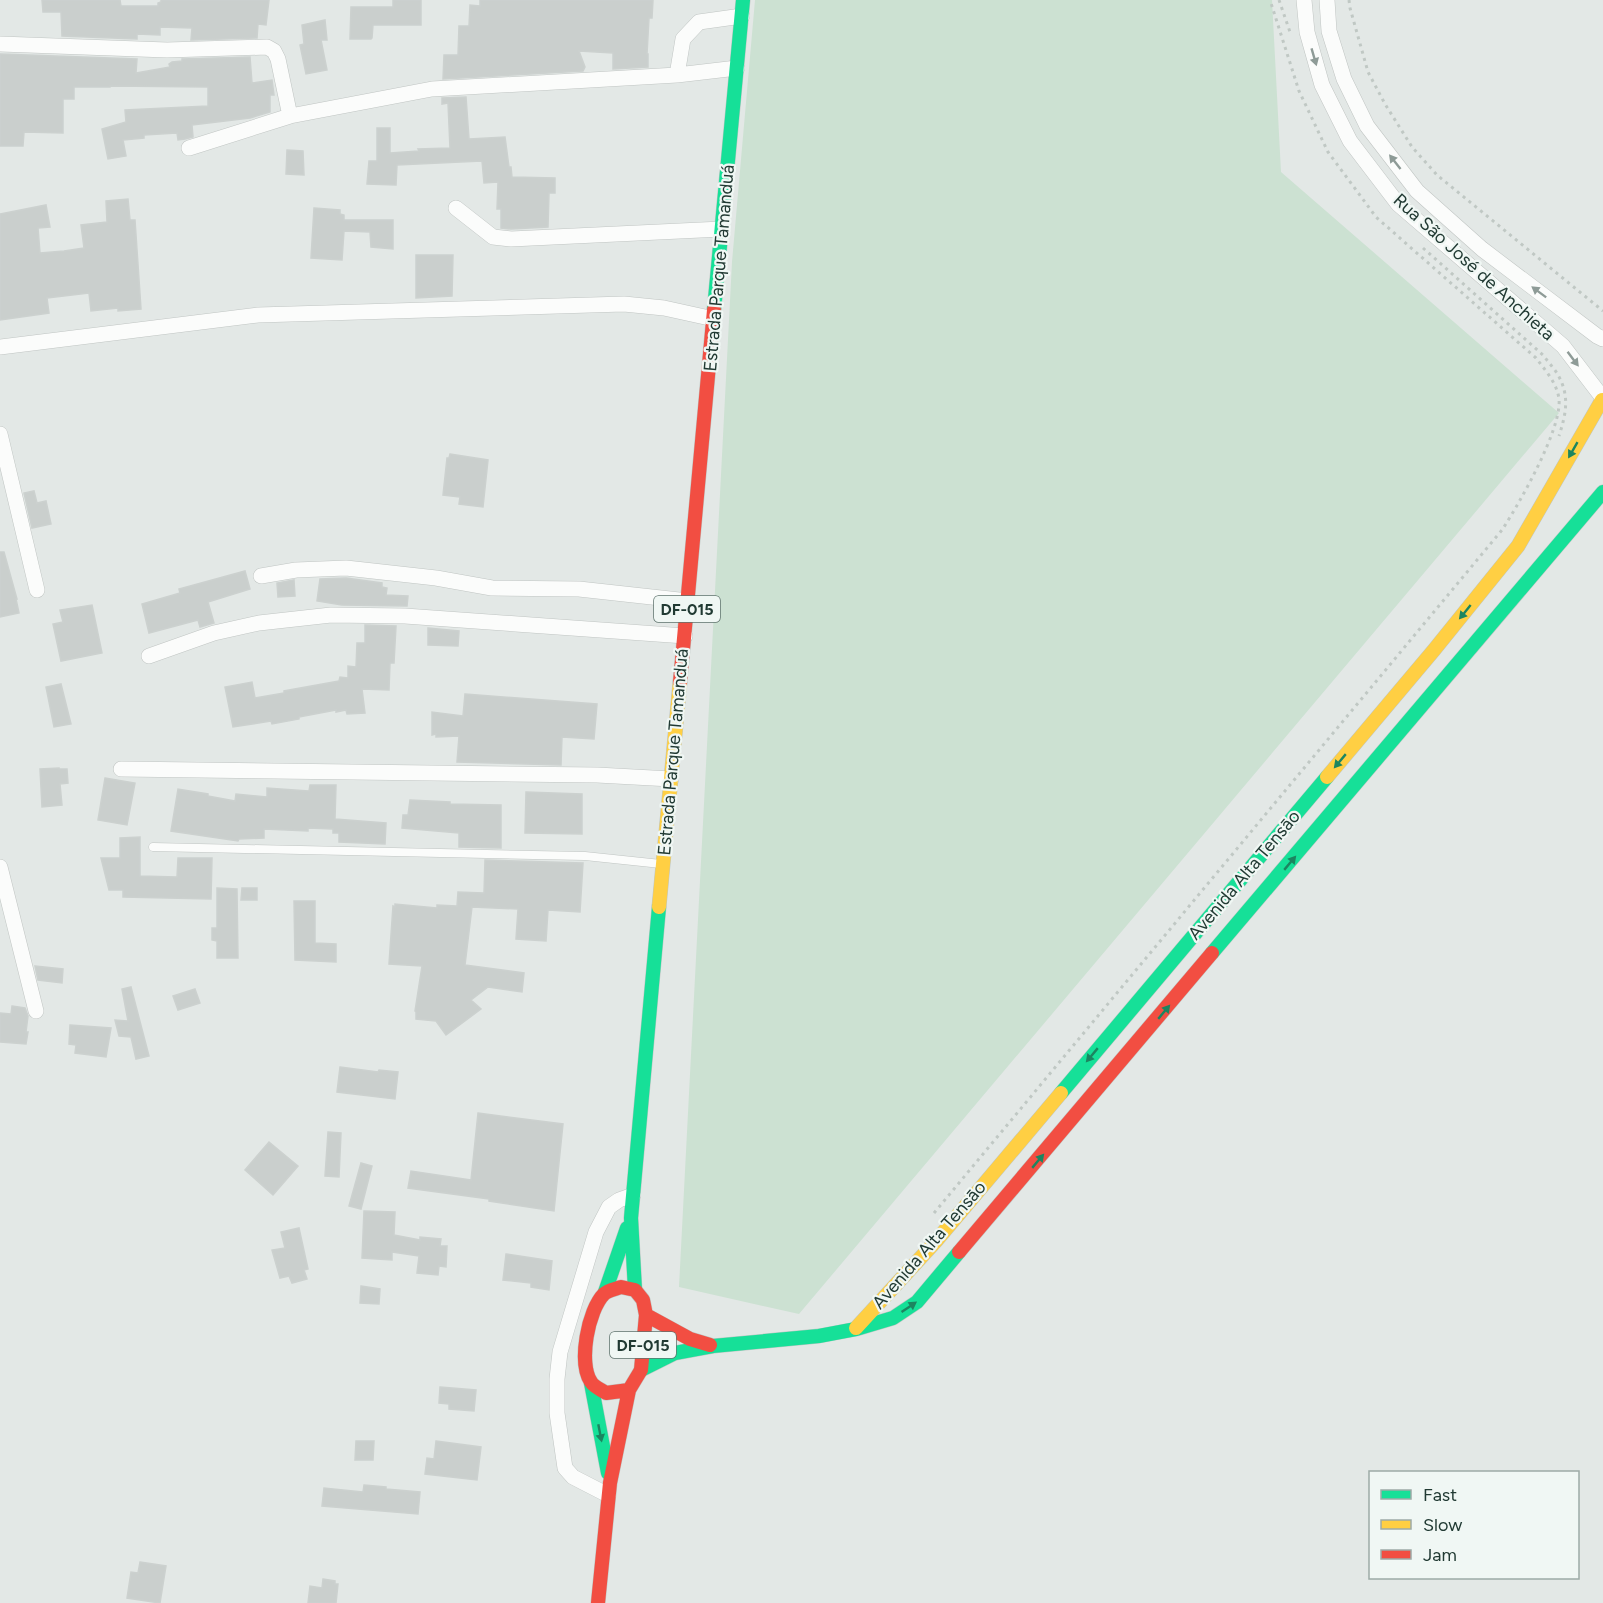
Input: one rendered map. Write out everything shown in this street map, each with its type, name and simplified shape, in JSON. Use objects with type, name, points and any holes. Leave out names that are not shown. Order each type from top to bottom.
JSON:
[{"type":"street","name":"Estrada Parque Tamanduá","points":[[635,1290],[631,1218],[743,0]]},
{"type":"street","name":"Rua São José de Anchieta","points":[[1304,0],[1307,32],[1322,85],[1350,141],[1398,204],[1563,346],[1603,397]]},
{"type":"street","name":"Rua São José de Anchieta","points":[[1327,0],[1329,32],[1348,88],[1367,126],[1417,191],[1482,249],[1603,339]]},
{"type":"street","points":[[677,75],[683,39],[699,22],[742,16]]},
{"type":"street","points":[[0,44],[167,50],[267,47],[274,51],[278,59],[290,116]]},
{"type":"street","points":[[189,148],[290,116],[432,89],[677,75],[737,68]]},
{"type":"street","points":[[456,208],[493,237],[511,239],[722,229]]},
{"type":"street","points":[[0,347],[258,315],[624,304],[664,308],[714,319]]},
{"type":"street","name":"Avenida Alta Tensāo","points":[[856,1329],[944,1232],[1426,659],[1518,546],[1603,397]]},
{"type":"street","points":[[0,434],[37,590]]},
{"type":"street","name":"Avenida Alta Tensāo","points":[[640,1370],[675,1353],[714,1346],[819,1336],[856,1329],[893,1318],[917,1302],[1603,492]]},
{"type":"street","points":[[261,576],[296,570],[346,568],[436,578],[492,588],[579,589],[688,601]]},
{"type":"street","points":[[149,656],[225,630],[259,623],[331,615],[405,616],[685,636]]},
{"type":"street","points":[[120,768],[597,775],[671,779]]},
{"type":"street","points":[[0,867],[36,1011]]},
{"type":"street","points":[[609,1489],[573,1477],[565,1468],[557,1413],[557,1379],[560,1352],[596,1232],[609,1208],[619,1200],[633,1195]]},
{"type":"street","name":"Estrada Parque Tamanduá","points":[[606,1292],[631,1218]]},
{"type":"street","points":[[606,1292],[621,1287],[635,1290]]},
{"type":"street","name":"DF-015","points":[[598,1603],[609,1489],[629,1390],[640,1370],[646,1315],[643,1300],[635,1290]]},
{"type":"street","name":"DF-015","points":[[606,1292],[593,1310],[586,1336],[585,1365],[591,1383],[609,1489]]},
{"type":"street","name":"Avenida Alta Tensāo","points":[[646,1315],[690,1339],[714,1346]]},
{"type":"street","points":[[591,1383],[606,1393],[629,1390]]},
{"type":"lane","points":[[153,847],[585,856],[663,864]]},
{"type":"path","points":[[927,1220],[1502,530],[1519,504],[1551,435],[1558,413],[1559,397],[1550,376],[1536,358],[1376,217],[1328,152],[1299,91],[1270,0]]},
{"type":"path","points":[[1279,0],[1291,35]]},
{"type":"path","points":[[1349,0],[1368,72],[1412,147],[1437,175],[1603,311]]},
{"type":"path","points":[[1420,245],[1543,355],[1558,375],[1566,398],[1566,415],[1557,439]]},
{"type":"green space","points":[[755,0],[1272,0],[1281,172],[1559,413],[799,1314],[679,1287],[732,262]]},
{"type":"building","points":[[42,0],[120,0],[121,6],[158,6],[161,0],[269,0],[266,25],[258,24],[257,38],[191,40],[192,28],[160,27],[160,35],[137,34],[137,39],[62,36],[61,12],[43,12]]},
{"type":"building","points":[[393,0],[421,0],[421,25],[373,25],[371,39],[350,39],[351,7],[393,7]]},
{"type":"building","points":[[480,0],[653,0],[652,18],[649,18],[648,67],[613,69],[613,53],[579,51],[585,67],[583,71],[443,79],[444,55],[458,55],[459,26],[469,26],[470,5],[480,6]]},
{"type":"building","points":[[325,20],[327,40],[321,40],[327,70],[306,74],[300,45],[304,44],[302,25]]},
{"type":"building","points":[[0,54],[137,59],[136,73],[170,67],[169,64],[172,62],[182,61],[182,59],[250,57],[252,83],[272,80],[274,95],[270,95],[270,112],[250,118],[192,125],[193,137],[185,139],[178,140],[177,133],[144,135],[144,138],[123,140],[126,156],[108,159],[102,129],[126,122],[125,110],[208,106],[208,87],[74,87],[74,99],[63,99],[63,133],[24,132],[23,146],[0,146]]},
{"type":"building","points":[[466,97],[469,139],[505,137],[512,177],[555,178],[555,193],[549,193],[548,227],[501,228],[501,209],[497,209],[498,182],[484,183],[482,161],[397,165],[396,185],[367,184],[369,161],[377,161],[377,128],[390,128],[390,153],[450,148],[448,103],[442,104],[442,98]]},
{"type":"building","points":[[287,150],[303,151],[304,175],[286,174]]},
{"type":"building","points":[[128,199],[130,220],[135,220],[141,309],[118,311],[118,308],[91,311],[89,293],[47,298],[49,313],[0,320],[0,214],[46,205],[50,227],[38,228],[40,253],[64,251],[84,248],[81,225],[107,222],[106,201]]},
{"type":"building","points":[[314,208],[340,210],[340,214],[344,215],[344,220],[393,220],[393,249],[371,247],[370,232],[344,231],[342,260],[311,258]]},
{"type":"building","points":[[416,255],[453,255],[452,296],[416,298]]},
{"type":"building","points":[[450,454],[488,460],[483,507],[459,504],[460,497],[443,495],[447,458]]},
{"type":"building","points":[[34,491],[37,503],[46,501],[51,524],[32,528],[24,493]]},
{"type":"building","points":[[0,552],[4,552],[19,613],[0,617]]},
{"type":"building","points":[[245,571],[250,589],[208,602],[214,623],[200,627],[198,620],[149,633],[142,604],[180,593],[179,589]]},
{"type":"building","points":[[346,578],[382,583],[382,587],[387,588],[386,595],[408,596],[407,606],[342,605],[317,601],[320,579]]},
{"type":"building","points":[[294,580],[295,596],[278,597],[277,583]]},
{"type":"building","points":[[92,605],[102,653],[61,661],[53,624],[63,622],[60,610]]},
{"type":"building","points":[[365,625],[396,626],[394,663],[390,663],[389,690],[362,689],[365,713],[347,714],[346,710],[336,712],[336,710],[272,724],[271,721],[233,727],[225,687],[252,682],[255,698],[339,681],[340,677],[348,678],[348,666],[356,667],[357,643],[365,643]]},
{"type":"building","points":[[428,628],[459,631],[458,646],[428,645]]},
{"type":"building","points":[[61,684],[71,724],[54,727],[46,687]]},
{"type":"building","points":[[465,694],[597,704],[594,739],[562,737],[561,765],[457,762],[459,736],[436,737],[436,734],[432,735],[432,712],[463,716]]},
{"type":"building","points":[[40,769],[67,769],[68,783],[60,784],[62,805],[42,807]]},
{"type":"building","points":[[105,778],[135,783],[127,825],[98,820]]},
{"type":"building","points":[[310,785],[336,785],[335,819],[386,823],[385,844],[339,842],[339,833],[333,833],[333,829],[308,828],[308,831],[264,829],[264,838],[239,839],[238,841],[171,831],[178,789],[235,801],[236,794],[267,797],[267,788],[309,791]]},
{"type":"building","points":[[526,792],[582,794],[582,834],[525,833]]},
{"type":"building","points":[[410,800],[501,805],[501,848],[459,847],[459,833],[402,828],[403,815],[408,815]]},
{"type":"building","points":[[140,837],[140,876],[177,877],[178,858],[212,858],[211,899],[123,897],[123,890],[109,890],[101,858],[120,858],[120,838]]},
{"type":"building","points":[[485,860],[583,863],[580,912],[548,910],[546,941],[516,939],[518,909],[472,907],[465,965],[524,973],[522,992],[488,987],[471,1000],[481,1009],[446,1035],[436,1021],[416,1019],[415,1011],[422,966],[389,964],[393,906],[395,907],[395,904],[437,908],[437,905],[457,906],[458,892],[484,893]]},
{"type":"building","points":[[217,888],[237,889],[238,958],[217,958],[217,941],[212,940],[212,928],[217,928]]},
{"type":"building","points":[[242,888],[257,888],[257,900],[241,900]]},
{"type":"building","points":[[294,901],[315,901],[315,943],[336,944],[336,962],[295,960]]},
{"type":"building","points":[[35,966],[63,969],[62,983],[38,980]]},
{"type":"building","points":[[131,987],[149,1056],[136,1059],[131,1037],[119,1036],[115,1020],[128,1021],[122,989]]},
{"type":"building","points":[[195,989],[200,1003],[178,1010],[173,996]]},
{"type":"building","points":[[12,1006],[25,1008],[28,1016],[26,1044],[0,1042],[0,1013],[11,1014]]},
{"type":"building","points":[[70,1025],[111,1028],[106,1057],[75,1053],[76,1045],[69,1044]]},
{"type":"building","points":[[340,1067],[398,1072],[395,1099],[337,1092]]},
{"type":"building","points":[[478,1113],[563,1124],[554,1211],[408,1188],[411,1171],[471,1180]]},
{"type":"building","points":[[328,1132],[341,1133],[339,1177],[325,1176]]},
{"type":"building","points":[[269,1142],[298,1166],[273,1195],[245,1170]]},
{"type":"building","points":[[361,1163],[372,1166],[361,1209],[349,1206]]},
{"type":"building","points":[[364,1211],[395,1212],[394,1235],[420,1240],[420,1237],[441,1239],[440,1246],[447,1246],[446,1267],[439,1266],[438,1275],[417,1273],[419,1256],[392,1252],[392,1260],[362,1258]]},
{"type":"building","points":[[299,1228],[308,1269],[304,1270],[307,1279],[292,1283],[289,1276],[280,1278],[272,1250],[285,1248],[281,1232]]},
{"type":"building","points":[[506,1254],[552,1261],[549,1290],[531,1287],[531,1283],[503,1280]]},
{"type":"building","points":[[361,1286],[380,1289],[379,1304],[360,1303]]},
{"type":"building","points":[[440,1387],[476,1390],[474,1411],[449,1409],[449,1404],[439,1403]]},
{"type":"building","points":[[356,1441],[374,1441],[373,1460],[355,1460]]},
{"type":"building","points":[[436,1441],[481,1447],[477,1480],[425,1474],[427,1458],[434,1459]]},
{"type":"building","points":[[364,1485],[420,1492],[418,1514],[322,1506],[324,1488],[363,1492]]},
{"type":"building","points":[[140,1562],[166,1566],[160,1603],[127,1598],[131,1572],[138,1573]]},
{"type":"building","points":[[323,1579],[335,1581],[335,1584],[338,1584],[336,1603],[308,1603],[310,1586],[322,1588]]},
{"type":"traffic: fast","points":[[714,310],[743,0]]},
{"type":"traffic: fast","points":[[1212,953],[1603,492]]},
{"type":"traffic: fast","points":[[1061,1093],[1327,777]]},
{"type":"traffic: fast","points":[[635,1290],[631,1218],[659,907]]},
{"type":"traffic: fast","points":[[605,1292],[627,1228]]},
{"type":"traffic: fast","points":[[641,1370],[675,1353],[713,1346],[819,1336],[856,1329],[893,1318],[917,1302],[959,1252]]},
{"type":"traffic: fast","points":[[591,1383],[608,1473]]},
{"type":"traffic: slow","points":[[1327,777],[1518,546],[1602,400]]},
{"type":"traffic: slow","points":[[659,907],[680,682]]},
{"type":"traffic: slow","points":[[856,1328],[936,1241],[1061,1093]]},
{"type":"traffic: jam","points":[[680,682],[714,310]]},
{"type":"traffic: jam","points":[[959,1252],[1212,953]]},
{"type":"traffic: jam","points":[[621,1287],[635,1290],[643,1300],[646,1315],[641,1370],[629,1390],[606,1393],[592,1384],[587,1373],[585,1350],[589,1324],[598,1302],[606,1293],[621,1287]]},
{"type":"traffic: jam","points":[[646,1315],[690,1339],[710,1345]]},
{"type":"traffic: jam","points":[[598,1603],[610,1483],[629,1390]]}]
